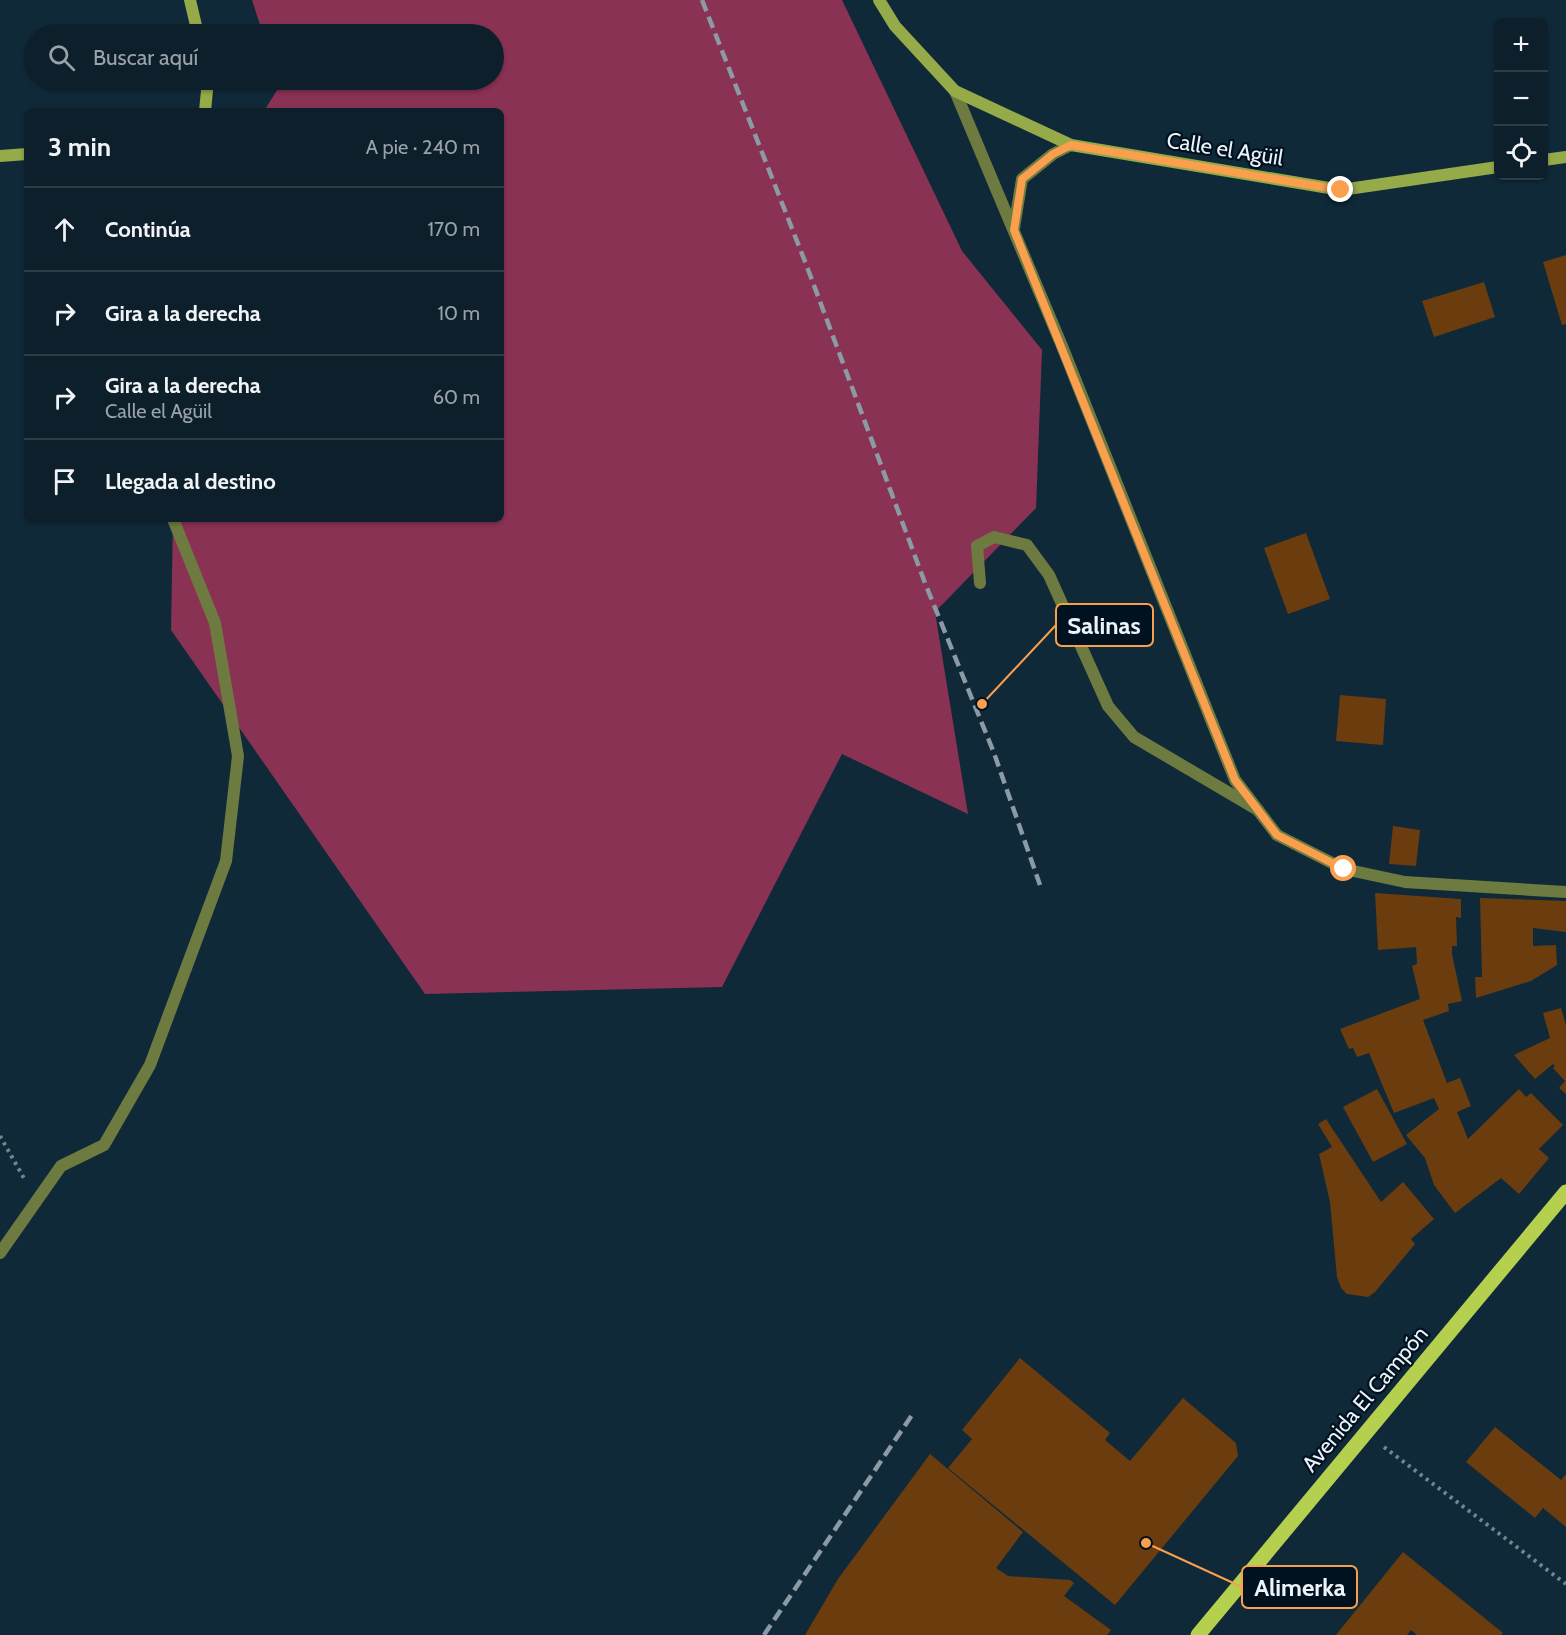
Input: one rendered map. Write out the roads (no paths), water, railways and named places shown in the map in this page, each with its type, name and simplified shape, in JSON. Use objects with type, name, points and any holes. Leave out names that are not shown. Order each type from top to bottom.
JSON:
[{"type":"main road","name":"Avenida El Campón","points":[[1198,1635],[1566,1192]]},
{"type":"street","points":[[190,0],[196,24]]},
{"type":"street","points":[[879,0],[895,26],[955,91],[1014,230],[1235,780],[1277,835],[1344,869],[1405,882],[1566,892]]},
{"type":"street","points":[[205,108],[207,90]]},
{"type":"street","name":"Calle el Agüil","points":[[955,91],[1071,145],[1341,190],[1494,168]]},
{"type":"street","points":[[1014,230],[1022,179],[1053,154],[1071,145]]},
{"type":"street","points":[[0,156],[24,154]]},
{"type":"street","points":[[1548,159],[1566,157]]},
{"type":"street","points":[[0,1253],[61,1166],[104,1145],[150,1065],[226,861],[238,756],[215,623],[174,522]]},
{"type":"street","points":[[980,582],[977,546],[994,537],[1027,545],[1049,575],[1108,706],[1134,737],[1259,811]]},
{"type":"railway","points":[[702,0],[806,264],[925,583],[994,753],[1040,885]]},
{"type":"railway","points":[[764,1635],[914,1412]]},
{"type":"place","name":"Salinas","points":[[982,704]]},
{"type":"place","name":"Alimerka","points":[[1146,1543]]}]
